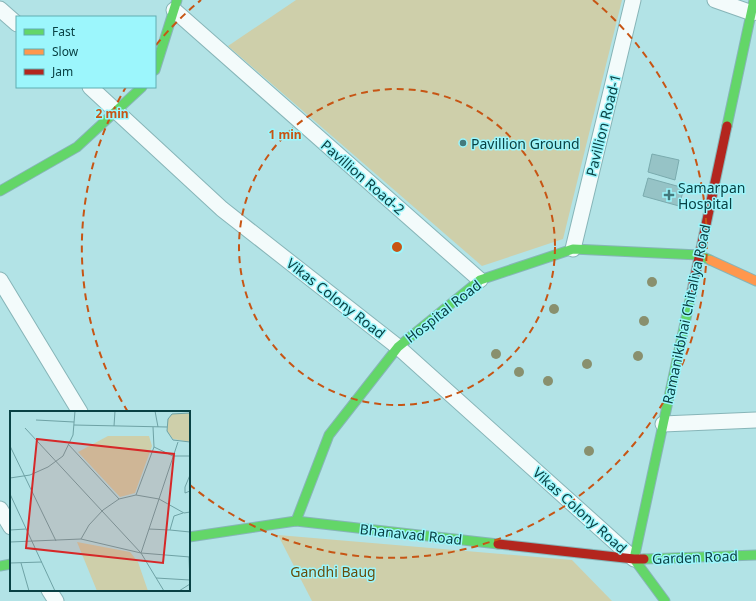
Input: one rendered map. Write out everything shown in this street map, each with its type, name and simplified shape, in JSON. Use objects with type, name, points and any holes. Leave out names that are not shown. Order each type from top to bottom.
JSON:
[{"type":"street","name":"Pavillion Road-1","points":[[573,249],[633,0]]},
{"type":"street","points":[[715,0],[754,8]]},
{"type":"street","points":[[156,67],[176,5]]},
{"type":"street","name":"Pavillion Road-2","points":[[176,5],[480,280]]},
{"type":"street","name":"Ramanikbhai Chitaliya Road","points":[[634,559],[662,424],[754,8]]},
{"type":"street","points":[[0,9],[16,23]]},
{"type":"street","name":"Vikas Colony Road","points":[[91,88],[222,209],[398,347],[634,559]]},
{"type":"street","points":[[0,191],[77,147],[141,88]]},
{"type":"street","name":"Hospital Road","points":[[296,521],[329,435],[398,347],[480,280],[573,249],[699,256],[756,281]]},
{"type":"street","points":[[0,280],[79,411]]},
{"type":"street","points":[[662,424],[756,420]]},
{"type":"street","points":[[0,509],[10,525]]},
{"type":"street","name":"Bhanavad Road","points":[[190,537],[296,521],[634,559]]},
{"type":"street","name":"Garden Road","points":[[634,559],[756,555]]},
{"type":"street","points":[[634,559],[665,601]]},
{"type":"street","points":[[0,566],[10,564]]},
{"type":"street","points":[[50,591],[56,601]]},
{"type":"green space","name":"Pavillion Ground","points":[[296,0],[622,0],[563,239],[482,266],[228,46]]},
{"type":"green space","name":"Gandhi Baug","points":[[278,535],[572,560],[612,601],[312,601]]},
{"type":"building","points":[[652,154],[679,160],[675,180],[648,172]]},
{"type":"building","points":[[648,178],[684,188],[679,206],[643,196]]},
{"type":"traffic: fast","points":[[156,67],[177,0]]},
{"type":"traffic: fast","points":[[727,126],[754,0]]},
{"type":"traffic: fast","points":[[0,191],[77,147],[141,88]]},
{"type":"traffic: fast","points":[[296,521],[329,435],[398,347],[480,280],[573,249],[699,255],[710,260]]},
{"type":"traffic: fast","points":[[634,559],[691,295]]},
{"type":"traffic: fast","points":[[190,537],[296,521],[498,544]]},
{"type":"traffic: fast","points":[[644,559],[756,555]]},
{"type":"traffic: fast","points":[[634,559],[665,601]]},
{"type":"traffic: fast","points":[[0,566],[10,564]]},
{"type":"traffic: slow","points":[[710,260],[756,281]]},
{"type":"traffic: jam","points":[[691,295],[727,126]]},
{"type":"traffic: jam","points":[[498,544],[644,559]]},
{"type":"place","name":"Pavillion Ground","points":[[463,143]]},
{"type":"place","name":"Samarpan Hospital","points":[[669,195]]}]
